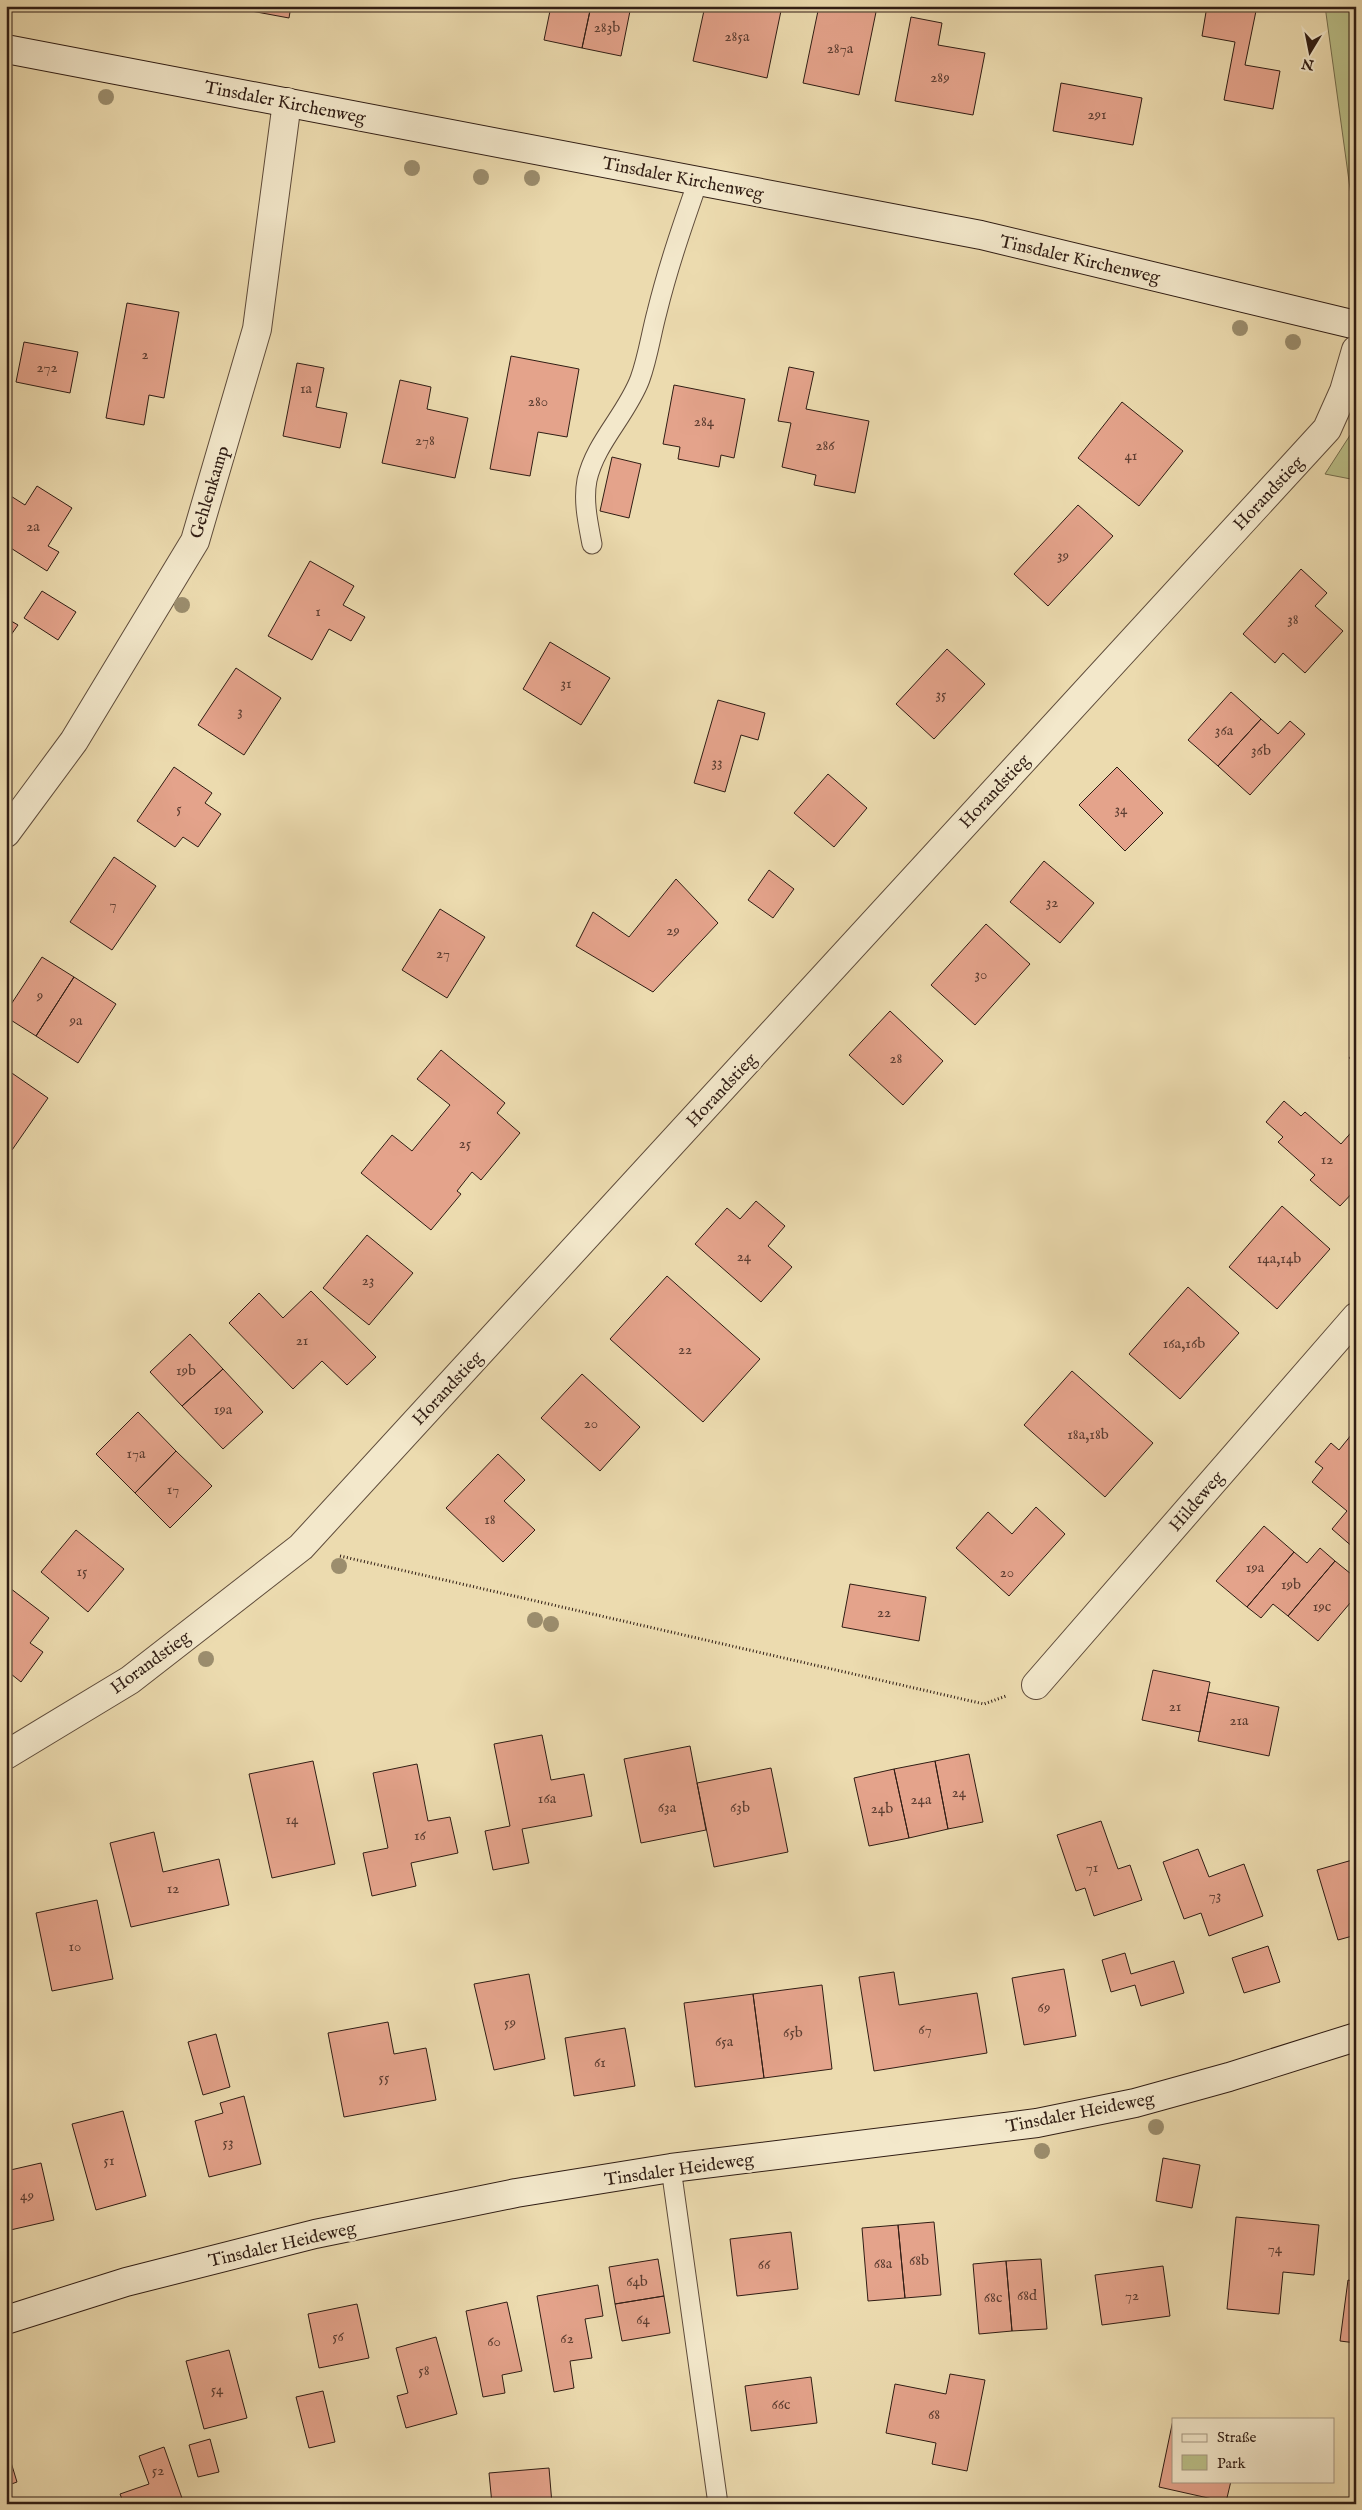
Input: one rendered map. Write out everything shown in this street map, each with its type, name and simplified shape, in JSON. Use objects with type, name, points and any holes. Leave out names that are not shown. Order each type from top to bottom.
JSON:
[{"type":"street","name":"Tinsdaler Kirchenweg","points":[[6,49],[981,235],[1356,324]]},
{"type":"street","name":"Gehlenkamp","points":[[6,833],[74,741],[195,541],[257,329],[287,102]]},
{"type":"street","name":"Horandstieg","points":[[6,1755],[130,1680],[301,1547],[1327,429],[1344,391],[1356,350]]},
{"type":"street","name":"Hildeweg","points":[[1036,1685],[1356,1317]]},
{"type":"street","name":"Tinsdaler Heideweg","points":[[6,2320],[126,2282],[315,2234],[516,2193],[671,2168],[1037,2124],[1144,2100],[1229,2077],[1356,2037]]},
{"type":"lane","points":[[592,544],[586,511],[587,480],[593,462],[628,406],[641,377],[656,312],[680,232],[698,181]]},
{"type":"lane","points":[[671,2168],[718,2504]]},
{"type":"path","points":[[301,1547],[984,1704],[1036,1685]]},
{"type":"green space","points":[[1325,6],[1356,6],[1356,232]]},
{"type":"green space","points":[[1356,426],[1356,480],[1325,474]]},
{"type":"building","points":[[224,6],[291,6],[289,18]]},
{"type":"building","points":[[551,6],[591,6],[582,48],[544,40]]},
{"type":"building","points":[[591,6],[631,6],[621,56],[582,48]]},
{"type":"building","points":[[705,6],[730,6],[752,11],[753,6],[782,6],[767,78],[693,61]]},
{"type":"building","points":[[819,6],[850,6],[876,12],[859,95],[803,83]]},
{"type":"building","points":[[1207,6],[1257,6],[1245,65],[1280,71],[1273,109],[1224,100],[1235,42],[1202,36]]},
{"type":"building","points":[[911,17],[942,23],[938,45],[985,53],[973,115],[895,101]]},
{"type":"building","points":[[1061,83],[1142,98],[1133,145],[1053,131]]},
{"type":"building","points":[[127,303],[179,312],[164,398],[149,395],[144,425],[106,418]]},
{"type":"building","points":[[24,342],[78,352],[70,393],[16,382]]},
{"type":"building","points":[[511,356],[579,369],[567,437],[538,432],[530,476],[490,469]]},
{"type":"building","points":[[297,363],[324,368],[316,407],[347,413],[340,448],[283,436]]},
{"type":"building","points":[[789,367],[814,372],[806,409],[869,421],[855,493],[814,485],[816,475],[782,467],[791,423],[778,421]]},
{"type":"building","points":[[400,380],[431,387],[427,409],[468,418],[455,478],[382,463]]},
{"type":"building","points":[[674,385],[745,399],[734,458],[721,455],[719,467],[678,459],[680,447],[663,444]]},
{"type":"building","points":[[1122,402],[1183,451],[1139,506],[1078,458]]},
{"type":"building","points":[[612,457],[641,464],[629,518],[600,511]]},
{"type":"building","points":[[37,486],[72,508],[48,546],[59,552],[47,571],[6,545],[6,493],[25,505]]},
{"type":"building","points":[[1078,505],[1113,536],[1048,606],[1014,574]]},
{"type":"building","points":[[310,561],[354,586],[343,605],[365,617],[351,641],[329,629],[312,660],[268,636]]},
{"type":"building","points":[[1301,569],[1327,593],[1315,606],[1343,631],[1305,673],[1283,653],[1275,663],[1243,634]]},
{"type":"building","points":[[42,591],[76,612],[58,640],[24,618]]},
{"type":"building","points":[[6,618],[18,625],[6,642]]},
{"type":"building","points":[[550,642],[610,678],[581,725],[523,689]]},
{"type":"building","points":[[947,649],[985,684],[934,739],[896,704]]},
{"type":"building","points":[[236,668],[281,698],[244,755],[198,725]]},
{"type":"building","points":[[1231,692],[1261,719],[1218,766],[1188,740]]},
{"type":"building","points":[[718,700],[765,713],[758,740],[741,735],[725,792],[694,783]]},
{"type":"building","points":[[1261,719],[1278,734],[1290,721],[1305,734],[1250,795],[1218,766]]},
{"type":"building","points":[[174,767],[212,793],[205,803],[221,814],[198,847],[183,837],[175,847],[137,821]]},
{"type":"building","points":[[1117,767],[1163,813],[1125,851],[1079,805]]},
{"type":"building","points":[[828,774],[867,808],[834,847],[794,813]]},
{"type":"building","points":[[114,857],[156,886],[112,950],[70,922]]},
{"type":"building","points":[[1044,861],[1094,903],[1060,943],[1010,902]]},
{"type":"building","points":[[769,870],[794,889],[773,918],[748,900]]},
{"type":"building","points":[[676,879],[718,923],[653,992],[576,946],[593,912],[629,937]]},
{"type":"building","points":[[440,909],[485,937],[447,998],[402,970]]},
{"type":"building","points":[[986,924],[1030,964],[975,1025],[931,985]]},
{"type":"building","points":[[42,957],[74,977],[36,1036],[6,1017],[6,1012]]},
{"type":"building","points":[[74,977],[116,1004],[78,1063],[36,1036]]},
{"type":"building","points":[[890,1011],[943,1061],[903,1105],[849,1055]]},
{"type":"building","points":[[441,1050],[505,1103],[497,1113],[520,1133],[481,1180],[472,1172],[457,1191],[461,1194],[431,1230],[361,1173],[392,1135],[412,1151],[450,1105],[417,1079]]},
{"type":"building","points":[[1356,1050],[1356,1063],[1349,1058]]},
{"type":"building","points":[[6,1069],[48,1098],[12,1150],[6,1146]]},
{"type":"building","points":[[1284,1101],[1301,1116],[1305,1112],[1341,1144],[1356,1127],[1356,1189],[1340,1206],[1310,1180],[1315,1175],[1278,1142],[1283,1137],[1266,1122]]},
{"type":"building","points":[[756,1201],[785,1226],[768,1246],[792,1267],[761,1302],[695,1244],[727,1208],[740,1219]]},
{"type":"building","points":[[1282,1206],[1330,1249],[1277,1309],[1229,1267]]},
{"type":"building","points":[[6,1207],[11,1210],[6,1218]]},
{"type":"building","points":[[367,1235],[413,1273],[369,1325],[323,1288]]},
{"type":"building","points":[[667,1276],[760,1359],[703,1422],[610,1339]]},
{"type":"building","points":[[1188,1287],[1239,1333],[1180,1399],[1129,1354]]},
{"type":"building","points":[[311,1291],[376,1357],[347,1385],[322,1361],[293,1389],[229,1323],[259,1293],[283,1318]]},
{"type":"building","points":[[190,1334],[223,1369],[182,1406],[150,1372]]},
{"type":"building","points":[[223,1369],[263,1412],[223,1449],[182,1406]]},
{"type":"building","points":[[1072,1371],[1153,1443],[1105,1497],[1024,1425]]},
{"type":"building","points":[[582,1374],[640,1427],[600,1471],[541,1418]]},
{"type":"building","points":[[138,1412],[176,1451],[135,1493],[96,1454]]},
{"type":"building","points":[[1356,1429],[1356,1511],[1352,1515],[1356,1517],[1355,1549],[1332,1529],[1347,1511],[1312,1482],[1323,1468],[1315,1462],[1331,1443],[1339,1450]]},
{"type":"building","points":[[176,1451],[212,1486],[170,1528],[135,1493]]},
{"type":"building","points":[[498,1454],[525,1480],[504,1501],[535,1530],[503,1562],[446,1508]]},
{"type":"building","points":[[1036,1507],[1065,1534],[1009,1596],[956,1548],[988,1512],[1012,1534]]},
{"type":"building","points":[[1264,1526],[1294,1552],[1247,1607],[1216,1581]]},
{"type":"building","points":[[76,1530],[124,1569],[88,1612],[41,1572]]},
{"type":"building","points":[[1320,1548],[1335,1561],[1288,1616],[1273,1604],[1261,1618],[1247,1607],[1294,1552],[1307,1563]]},
{"type":"building","points":[[1335,1561],[1356,1578],[1356,1596],[1318,1641],[1288,1616]]},
{"type":"building","points":[[850,1584],[926,1597],[919,1641],[842,1627]]},
{"type":"building","points":[[6,1585],[49,1618],[30,1643],[43,1652],[21,1682],[6,1670]]},
{"type":"building","points":[[1153,1670],[1210,1682],[1200,1732],[1142,1720]]},
{"type":"building","points":[[1208,1692],[1279,1707],[1269,1756],[1198,1741]]},
{"type":"building","points":[[542,1735],[551,1780],[584,1774],[592,1816],[522,1829],[529,1863],[493,1870],[485,1831],[510,1826],[494,1744]]},
{"type":"building","points":[[690,1746],[706,1830],[641,1843],[624,1759]]},
{"type":"building","points":[[969,1754],[983,1822],[948,1829],[935,1761]]},
{"type":"building","points":[[313,1761],[335,1864],[272,1878],[249,1774]]},
{"type":"building","points":[[935,1761],[948,1829],[909,1838],[894,1769]]},
{"type":"building","points":[[417,1764],[428,1821],[450,1817],[458,1853],[411,1863],[416,1886],[372,1896],[363,1853],[388,1848],[373,1773]]},
{"type":"building","points":[[771,1768],[788,1852],[714,1867],[697,1783]]},
{"type":"building","points":[[894,1769],[909,1838],[869,1846],[854,1778]]},
{"type":"building","points":[[1101,1821],[1118,1869],[1130,1865],[1142,1900],[1094,1916],[1085,1888],[1076,1891],[1057,1835]]},
{"type":"building","points":[[154,1832],[163,1872],[219,1859],[229,1905],[131,1927],[110,1843]]},
{"type":"building","points":[[1198,1849],[1209,1877],[1244,1864],[1263,1916],[1209,1936],[1201,1913],[1184,1919],[1163,1862]]},
{"type":"building","points":[[1356,1859],[1356,1935],[1338,1940],[1317,1870]]},
{"type":"building","points":[[97,1900],[113,1979],[52,1991],[36,1913]]},
{"type":"building","points":[[1268,1946],[1280,1982],[1244,1993],[1232,1958]]},
{"type":"building","points":[[1125,1953],[1131,1974],[1174,1961],[1184,1993],[1141,2006],[1135,1985],[1111,1992],[1102,1960]]},
{"type":"building","points":[[1064,1969],[1076,2036],[1024,2045],[1012,1978]]},
{"type":"building","points":[[894,1972],[899,2005],[977,1993],[987,2053],[874,2071],[859,1977]]},
{"type":"building","points":[[529,1974],[545,2059],[494,2070],[474,1984]]},
{"type":"building","points":[[822,1985],[832,2069],[764,2078],[753,1994]]},
{"type":"building","points":[[753,1994],[764,2078],[695,2087],[684,2003]]},
{"type":"building","points":[[388,2022],[394,2054],[426,2048],[436,2100],[344,2117],[328,2033]]},
{"type":"building","points":[[625,2028],[635,2086],[574,2096],[565,2038]]},
{"type":"building","points":[[216,2034],[230,2087],[203,2095],[188,2042]]},
{"type":"building","points":[[6,2051],[10,2071],[6,2072]]},
{"type":"building","points":[[244,2096],[261,2164],[209,2177],[195,2121],[223,2113],[220,2103]]},
{"type":"building","points":[[123,2111],[146,2196],[96,2210],[72,2124]]},
{"type":"building","points":[[1163,2158],[1200,2165],[1192,2208],[1156,2201]]},
{"type":"building","points":[[41,2163],[54,2220],[6,2231],[6,2171]]},
{"type":"building","points":[[1236,2217],[1319,2225],[1314,2275],[1283,2272],[1279,2314],[1227,2309]]},
{"type":"building","points":[[934,2222],[941,2295],[905,2298],[898,2225]]},
{"type":"building","points":[[898,2225],[905,2298],[868,2301],[862,2228]]},
{"type":"building","points":[[791,2232],[798,2289],[737,2296],[730,2239]]},
{"type":"building","points":[[658,2259],[664,2296],[615,2304],[609,2267]]},
{"type":"building","points":[[1041,2259],[1047,2329],[1012,2331],[1006,2261]]},
{"type":"building","points":[[1006,2261],[1012,2331],[979,2334],[973,2264]]},
{"type":"building","points":[[1163,2266],[1170,2316],[1102,2325],[1095,2275]]},
{"type":"building","points":[[1348,2280],[1356,2282],[1356,2343],[1340,2341]]},
{"type":"building","points":[[598,2285],[603,2316],[585,2319],[592,2358],[570,2361],[574,2388],[554,2392],[537,2296]]},
{"type":"building","points":[[664,2296],[670,2333],[622,2341],[615,2304]]},
{"type":"building","points":[[507,2302],[522,2371],[502,2375],[505,2393],[483,2397],[466,2311]]},
{"type":"building","points":[[357,2304],[369,2358],[319,2368],[308,2314]]},
{"type":"building","points":[[436,2337],[457,2414],[406,2428],[397,2396],[408,2393],[396,2348]]},
{"type":"building","points":[[229,2350],[247,2418],[204,2429],[186,2361]]},
{"type":"building","points":[[950,2374],[985,2380],[967,2471],[932,2464],[936,2443],[886,2433],[895,2384],[946,2394]]},
{"type":"building","points":[[811,2377],[817,2423],[751,2431],[745,2386]]},
{"type":"building","points":[[323,2391],[335,2442],[309,2448],[296,2397]]},
{"type":"building","points":[[1172,2425],[1172,2482],[1231,2482],[1226,2502],[1159,2487]]},
{"type":"building","points":[[210,2439],[219,2472],[198,2477],[189,2445]]},
{"type":"building","points":[[6,2446],[17,2482],[6,2486]]},
{"type":"building","points":[[164,2447],[183,2501],[176,2504],[124,2504],[120,2494],[149,2484],[139,2456]]},
{"type":"building","points":[[549,2468],[552,2504],[492,2504],[489,2473]]}]
